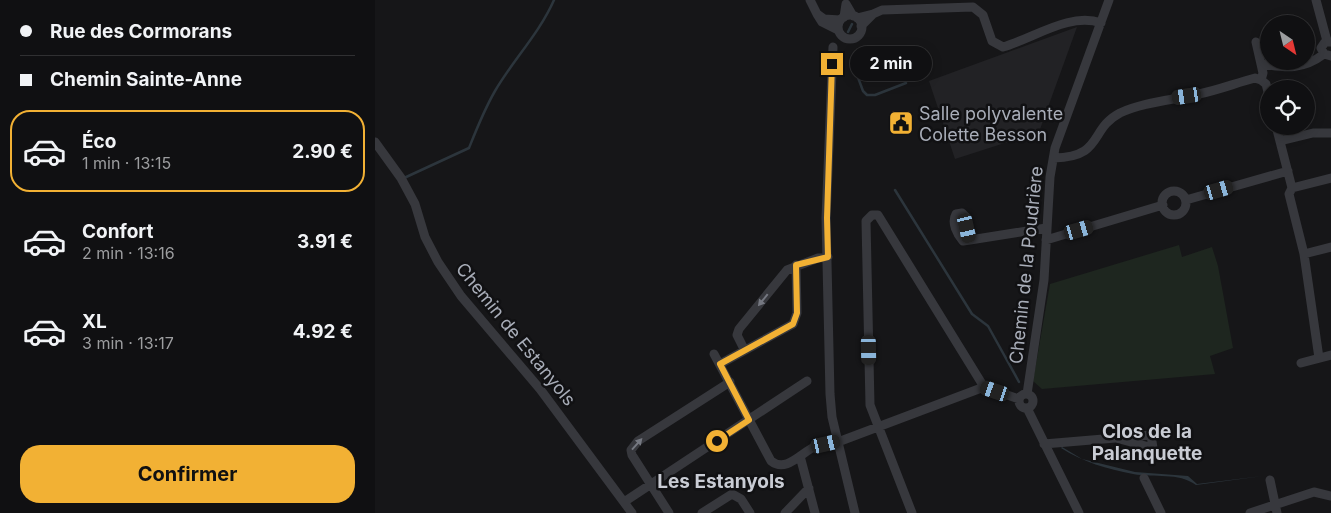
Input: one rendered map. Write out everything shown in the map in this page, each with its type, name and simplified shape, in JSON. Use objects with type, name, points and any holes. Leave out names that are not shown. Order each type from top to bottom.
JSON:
[{"type":"street","points":[[810,0],[822,22],[841,34],[853,38],[859,34],[845,2]]},
{"type":"street","name":"Chemin de la Poudrière","points":[[1045,444],[1027,408],[1031,406],[1032,396],[1023,397],[1044,280],[1046,228],[1055,148],[1109,0]]},
{"type":"street","points":[[1315,60],[1327,55],[1321,48],[1329,41],[1316,0]]},
{"type":"street","points":[[817,14],[824,19],[851,19],[882,10],[973,7],[983,15],[992,41],[1003,46],[1025,40],[1062,24],[1089,18],[1101,23]]},
{"type":"street","points":[[851,19],[841,34],[834,38],[827,218],[830,394],[838,442],[855,513]]},
{"type":"street","points":[[1256,42],[1260,57]]},
{"type":"street","points":[[1054,158],[1068,158],[1087,151],[1112,119],[1121,113],[1175,98],[1199,95],[1255,78],[1261,80],[1262,70]]},
{"type":"street","points":[[1280,142],[1313,133],[1331,133]]},
{"type":"street","points":[[1278,135],[1292,188],[1289,194],[1304,254],[1319,358]]},
{"type":"street","name":"Chemin de Estanyols","points":[[375,142],[401,178],[415,204],[425,237],[438,262],[461,296],[540,389],[632,513]]},
{"type":"street","points":[[1185,200],[1287,170]]},
{"type":"street","points":[[1292,188],[1331,178]]},
{"type":"street","points":[[1173,191],[1181,193],[1185,200],[1185,207],[1177,214],[1170,214],[1163,205],[1164,198],[1173,191]]},
{"type":"street","points":[[1046,240],[1163,205]]},
{"type":"street","points":[[912,513],[870,405],[866,221],[872,215],[878,214],[984,388]]},
{"type":"street","points":[[970,240],[1046,228]]},
{"type":"street","points":[[1304,254],[1331,247]]},
{"type":"street","points":[[747,349],[743,347],[737,335],[739,329],[787,270],[796,265],[828,257]]},
{"type":"street","points":[[720,364],[793,324],[797,313],[796,265]]},
{"type":"street","points":[[714,354],[775,464],[786,465],[815,447],[838,442],[984,388],[1023,397]]},
{"type":"street","points":[[1301,364],[1331,355]]},
{"type":"street","points":[[624,502],[807,381]]},
{"type":"street","points":[[669,513],[632,455],[634,444],[730,382]]},
{"type":"street","points":[[1079,513],[1045,444],[1116,438]]},
{"type":"street","points":[[800,456],[815,513]]},
{"type":"street","points":[[1144,478],[1161,513]]},
{"type":"street","points":[[1270,480],[1276,509]]},
{"type":"street","points":[[785,513],[809,488]]},
{"type":"street","points":[[1251,513],[1276,509],[1315,492],[1331,496]]},
{"type":"street","points":[[702,513],[732,494],[741,499],[750,513]]},
{"type":"shaded area","points":[[1077,27],[1039,132],[955,159],[929,81]]},
{"type":"shaded area","points":[[1179,245],[1182,257],[1212,247],[1218,266],[1233,348],[1210,356],[1215,374],[1042,389],[1033,381],[1050,284]]},
{"type":"shaded area","points":[[1061,448],[1081,458],[1078,457]]},
{"type":"shaded area","points":[[1083,459],[1135,472],[1188,476],[1197,484],[1263,476],[1196,485],[1182,478],[1133,474]]},
{"type":"waterway","points":[[404,178],[469,148],[495,91],[541,24],[554,0]]},
{"type":"waterway","points":[[848,32],[852,24]]},
{"type":"waterway","points":[[853,64],[863,91],[867,95],[875,95],[906,83]]},
{"type":"waterway","points":[[895,190],[972,314],[988,326],[1019,382]]},
{"type":"place","name":"Salle polyvalente Colette Besson","points":[[901,123]]},
{"type":"district","name":"Clos de la Palanquette","points":[[1147,442]]},
{"type":"district","name":"Les Estanyols","points":[[721,481]]},
{"type":"route","points":[[717,441],[749,420],[720,364],[793,324],[797,313],[796,265],[817,258],[828,257],[827,218],[832,64]]}]
